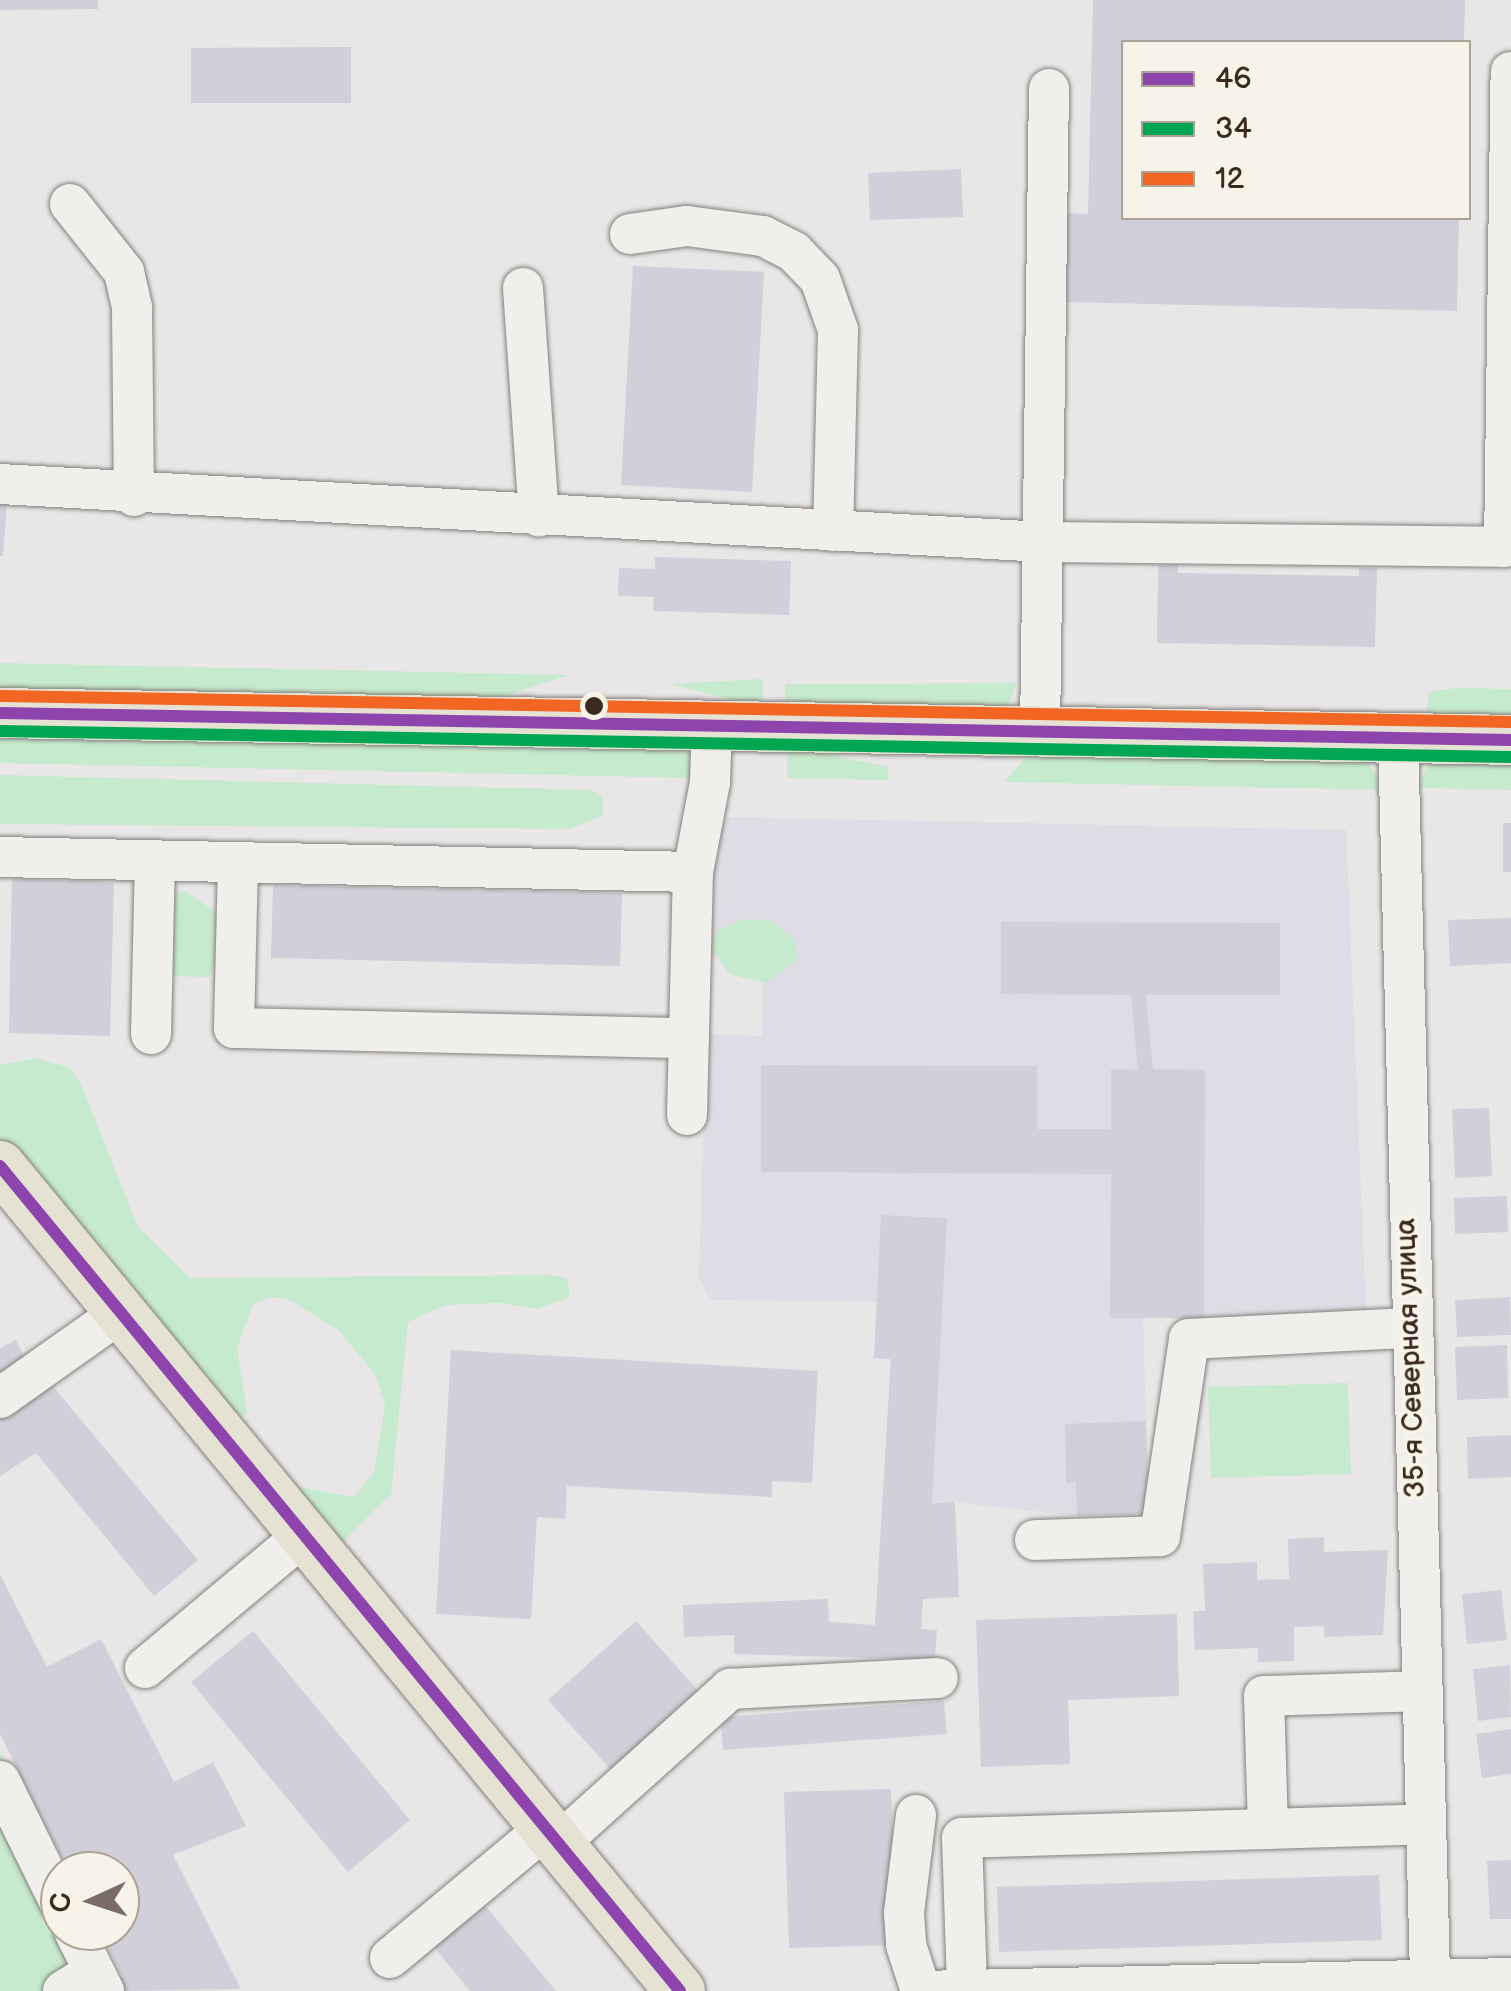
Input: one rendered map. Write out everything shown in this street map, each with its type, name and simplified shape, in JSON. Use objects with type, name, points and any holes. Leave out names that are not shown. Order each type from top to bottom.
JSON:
[{"type":"main road","points":[[0,713],[712,722],[1511,740]]},
{"type":"main road","points":[[0,1166],[680,1991]]},
{"type":"street","points":[[0,484],[134,496],[1043,542],[1504,547],[1511,72]]},
{"type":"street","points":[[1040,731],[1049,89]]},
{"type":"street","points":[[70,204],[124,272],[132,308],[134,496]]},
{"type":"street","points":[[630,234],[687,226],[764,236],[794,252],[820,279],[838,330],[834,531]]},
{"type":"street","points":[[523,288],[539,516]]},
{"type":"street","points":[[687,1115],[693,872],[710,782],[712,722]]},
{"type":"street","name":"35-я Северная улица","points":[[1398,737],[1409,1328],[1430,1979]]},
{"type":"street","points":[[0,858],[693,872]]},
{"type":"street","points":[[151,1034],[155,861]]},
{"type":"street","points":[[238,863],[234,1028],[689,1038]]},
{"type":"street","points":[[0,1398],[120,1313]]},
{"type":"street","points":[[1035,1540],[1160,1536],[1188,1339],[1409,1328]]},
{"type":"street","points":[[145,1668],[304,1535]]},
{"type":"street","points":[[390,1958],[552,1836],[730,1689],[938,1678]]},
{"type":"street","points":[[1268,1829],[1264,1696],[1421,1691]]},
{"type":"street","points":[[0,1781],[40,1863]]},
{"type":"street","points":[[916,1815],[904,1913],[906,1945],[921,1991],[1511,1978]]},
{"type":"street","points":[[967,1987],[962,1838],[1425,1824]]},
{"type":"street","points":[[79,1951],[87,1985]]},
{"type":"shaded area","points":[[729,817],[1346,830],[1366,1312],[1143,1318],[1149,1514],[1077,1516],[955,1502],[882,1503],[891,1360],[874,1358],[877,1302],[710,1300],[699,1278],[706,1034],[762,1036],[764,954],[702,955],[721,827]]},
{"type":"green space","points":[[0,663],[569,675],[498,698],[0,688]]},
{"type":"green space","points":[[763,679],[763,708],[671,684]]},
{"type":"green space","points":[[1017,683],[1007,709],[785,710],[785,684]]},
{"type":"green space","points":[[1456,688],[1511,689],[1511,723],[1426,714],[1429,692]]},
{"type":"green space","points":[[0,730],[665,742],[689,753],[696,770],[692,778],[0,763]]},
{"type":"green space","points":[[788,746],[888,767],[889,780],[787,778]]},
{"type":"green space","points":[[1035,748],[1344,754],[1369,763],[1384,790],[1004,782]]},
{"type":"green space","points":[[1511,758],[1511,790],[1418,788],[1429,763]]},
{"type":"green space","points":[[0,775],[592,790],[603,797],[603,815],[570,829],[0,824]]},
{"type":"green space","points":[[185,891],[219,914],[221,952],[209,977],[169,976],[167,897]]},
{"type":"green space","points":[[744,919],[770,920],[796,941],[797,961],[766,983],[729,974],[711,946],[718,930]]},
{"type":"green space","points":[[36,1058],[70,1068],[81,1084],[138,1227],[190,1278],[551,1275],[567,1279],[570,1297],[537,1309],[499,1303],[445,1305],[408,1322],[391,1494],[343,1542],[294,1486],[354,1497],[374,1472],[385,1405],[375,1374],[338,1330],[290,1300],[272,1297],[254,1303],[237,1348],[247,1412],[236,1421],[0,1138],[0,1065]]},
{"type":"green space","points":[[1348,1383],[1351,1474],[1211,1478],[1208,1387]]},
{"type":"green space","points":[[0,1753],[49,1851],[40,1851],[40,1951],[79,1951],[118,1991],[0,1991]]},
{"type":"building","points":[[0,0],[98,0],[98,9],[0,10]]},
{"type":"building","points":[[1093,0],[1465,0],[1464,40],[1121,40],[1121,220],[1459,220],[1457,311],[1061,302],[1064,213],[1088,214]]},
{"type":"building","points":[[351,47],[351,103],[191,103],[191,48]]},
{"type":"building","points":[[961,169],[963,217],[870,220],[868,173]]},
{"type":"building","points":[[633,266],[764,272],[752,492],[621,485]]},
{"type":"building","points":[[0,501],[7,501],[3,556],[0,556]]},
{"type":"building","points":[[655,557],[791,561],[789,615],[653,611],[654,597],[618,596],[619,568],[655,569]]},
{"type":"building","points":[[1158,565],[1178,565],[1178,573],[1359,576],[1359,568],[1377,568],[1375,647],[1157,643]]},
{"type":"building","points":[[1503,823],[1511,823],[1511,872],[1503,872]]},
{"type":"building","points":[[12,879],[114,882],[110,1036],[9,1033]]},
{"type":"building","points":[[273,885],[622,893],[620,966],[271,958]]},
{"type":"building","points":[[1511,918],[1511,963],[1450,966],[1448,920]]},
{"type":"building","points":[[1001,922],[1280,923],[1280,995],[1146,995],[1153,1069],[1205,1070],[1204,1318],[1110,1318],[1111,1174],[761,1172],[761,1065],[1037,1066],[1037,1129],[1111,1129],[1111,1069],[1138,1070],[1131,995],[1001,994]]},
{"type":"building","points":[[1489,1108],[1492,1176],[1455,1178],[1452,1109]]},
{"type":"building","points":[[1507,1196],[1508,1232],[1455,1234],[1454,1198]]},
{"type":"building","points":[[881,1215],[947,1218],[932,1503],[955,1502],[959,1597],[923,1599],[921,1629],[937,1630],[935,1660],[734,1654],[734,1635],[684,1637],[683,1605],[828,1599],[829,1622],[875,1625],[891,1359],[874,1358]]},
{"type":"building","points":[[1510,1297],[1511,1335],[1457,1337],[1455,1300]]},
{"type":"building","points":[[16,1340],[29,1367],[0,1381],[0,1348]]},
{"type":"building","points":[[1507,1345],[1508,1398],[1457,1400],[1455,1347]]},
{"type":"building","points":[[451,1350],[818,1371],[812,1483],[772,1481],[772,1497],[567,1486],[565,1519],[537,1517],[531,1619],[436,1614]]},
{"type":"building","points":[[51,1384],[198,1560],[154,1596],[36,1453],[0,1476],[0,1417]]},
{"type":"building","points":[[1146,1421],[1149,1514],[1077,1516],[1076,1482],[1066,1483],[1065,1424]]},
{"type":"building","points":[[1511,1435],[1511,1477],[1468,1479],[1467,1437]]},
{"type":"building","points":[[1324,1537],[1324,1552],[1388,1550],[1383,1635],[1324,1637],[1324,1626],[1294,1627],[1294,1661],[1258,1662],[1258,1648],[1195,1650],[1193,1611],[1205,1611],[1203,1564],[1257,1562],[1257,1580],[1289,1579],[1288,1539]]},
{"type":"building","points":[[0,1574],[47,1667],[101,1639],[174,1782],[213,1762],[246,1826],[173,1855],[241,1989],[123,1991],[117,1980],[123,1977],[110,1951],[140,1951],[140,1851],[59,1851],[0,1734]]},
{"type":"building","points":[[1501,1590],[1507,1640],[1467,1644],[1462,1594]]},
{"type":"building","points":[[1177,1614],[1179,1696],[1068,1700],[1070,1764],[981,1767],[976,1620]]},
{"type":"building","points":[[636,1621],[701,1694],[614,1773],[548,1700]]},
{"type":"building","points":[[253,1631],[410,1820],[348,1872],[191,1682]]},
{"type":"building","points":[[1510,1665],[1511,1717],[1478,1721],[1473,1669]]},
{"type":"building","points":[[944,1701],[947,1734],[723,1750],[721,1717]]},
{"type":"building","points":[[1511,1729],[1511,1774],[1482,1778],[1476,1734]]},
{"type":"building","points":[[891,1789],[896,1945],[789,1948],[784,1792]]},
{"type":"building","points":[[1511,1860],[1511,1919],[1490,1919],[1487,1861]]},
{"type":"building","points":[[1379,1875],[1382,1940],[999,1952],[997,1887]]},
{"type":"building","points":[[479,1898],[556,1991],[470,1991],[428,1940]]},
{"type":"transit line","name":"12","points":[[0,696],[1511,722]]},
{"type":"transit line","name":"46","points":[[0,713],[1511,740]]},
{"type":"transit line","name":"34","points":[[0,731],[1511,757]]},
{"type":"transit line","name":"46","points":[[0,1166],[680,1991]]}]
